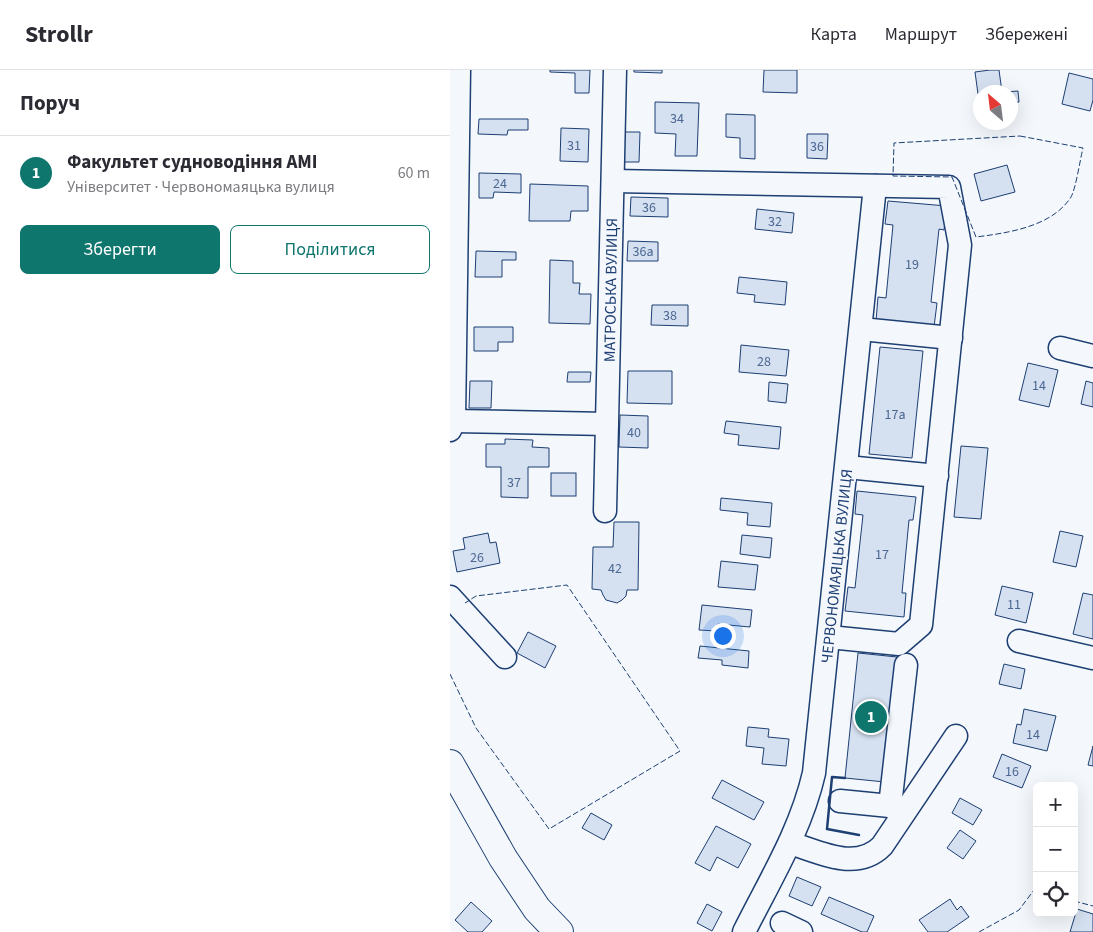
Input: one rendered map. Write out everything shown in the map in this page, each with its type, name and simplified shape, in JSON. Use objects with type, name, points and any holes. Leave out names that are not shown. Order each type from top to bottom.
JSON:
[{"type":"main road","points":[[450,764],[503,858],[537,909],[559,932]]},
{"type":"street","points":[[459,70],[452,425],[607,424]]},
{"type":"street","name":"МАТРОСЬКА ВУЛИЦЯ","points":[[605,511],[615,70]]},
{"type":"street","points":[[613,180],[949,187],[960,245],[921,625],[898,644],[829,637]]},
{"type":"street","name":"ЧЕРВОНОМАЯЦЬКА ВУЛИЦЯ","points":[[744,932],[790,843],[804,809],[814,774],[875,186]]},
{"type":"street","points":[[861,329],[951,338]]},
{"type":"street","points":[[1060,348],[1093,356]]},
{"type":"street","points":[[847,467],[937,476]]},
{"type":"street","points":[[450,597],[505,657]]},
{"type":"street","points":[[1019,641],[1093,658]]},
{"type":"street","points":[[897,810],[906,665]]},
{"type":"street","points":[[790,843],[843,859],[860,859],[868,856],[882,846],[897,810],[956,736]]},
{"type":"street","points":[[840,801],[897,810]]},
{"type":"building","points":[[550,70],[590,70],[589,93],[575,93],[575,73],[550,72]]},
{"type":"building","points":[[634,70],[662,70],[662,73],[634,72]]},
{"type":"building","points":[[764,70],[797,70],[797,93],[763,92]]},
{"type":"building","points":[[999,70],[1001,85],[977,85],[975,72]]},
{"type":"building","points":[[1069,73],[1093,79],[1093,100],[1090,111],[1062,104]]},
{"type":"building","points":[[655,102],[699,103],[697,156],[675,156],[676,134],[655,133]]},
{"type":"building","points":[[726,114],[755,115],[755,159],[740,158],[740,138],[726,137]]},
{"type":"building","points":[[479,119],[528,119],[528,130],[508,130],[507,135],[478,134]]},
{"type":"building","points":[[561,128],[589,129],[588,162],[560,161]]},
{"type":"building","points":[[623,132],[640,132],[639,162],[623,162]]},
{"type":"building","points":[[807,134],[828,134],[827,159],[807,158]]},
{"type":"building","points":[[1007,165],[1015,192],[981,201],[974,174]]},
{"type":"building","points":[[479,173],[521,174],[521,193],[494,192],[493,198],[479,198]]},
{"type":"building","points":[[530,184],[588,186],[588,211],[571,211],[570,221],[529,221]]},
{"type":"building","points":[[631,197],[668,198],[668,217],[630,216]]},
{"type":"building","points":[[888,201],[947,206],[944,230],[939,229],[931,302],[937,303],[934,327],[876,321],[878,297],[886,298],[893,225],[885,224]]},
{"type":"building","points":[[757,209],[794,213],[792,233],[755,229]]},
{"type":"building","points":[[628,241],[658,242],[658,261],[627,261]]},
{"type":"building","points":[[476,251],[516,252],[516,260],[502,260],[502,277],[475,277]]},
{"type":"building","points":[[550,260],[573,261],[573,283],[580,283],[579,294],[591,294],[590,324],[549,323]]},
{"type":"building","points":[[739,277],[787,282],[785,305],[754,302],[755,295],[737,293]]},
{"type":"building","points":[[652,305],[688,305],[688,326],[651,325]]},
{"type":"building","points":[[474,327],[513,327],[513,342],[498,342],[498,351],[474,351]]},
{"type":"building","points":[[741,345],[789,350],[786,376],[739,372]]},
{"type":"building","points":[[880,347],[923,351],[912,458],[869,454]]},
{"type":"building","points":[[1028,363],[1058,370],[1049,407],[1019,400]]},
{"type":"building","points":[[628,371],[672,371],[672,404],[627,403]]},
{"type":"building","points":[[568,372],[591,372],[590,382],[567,382]]},
{"type":"building","points":[[470,381],[492,381],[491,408],[469,408]]},
{"type":"building","points":[[1086,381],[1093,383],[1093,407],[1081,404]]},
{"type":"building","points":[[769,382],[788,384],[786,403],[768,401]]},
{"type":"building","points":[[620,415],[648,416],[648,448],[619,447]]},
{"type":"building","points":[[726,421],[781,427],[779,449],[738,445],[739,435],[724,433]]},
{"type":"building","points":[[505,439],[533,440],[532,447],[549,448],[549,467],[528,467],[528,498],[501,497],[501,467],[486,467],[486,444],[505,444]]},
{"type":"building","points":[[961,446],[988,448],[981,519],[954,517]]},
{"type":"building","points":[[551,473],[576,473],[576,496],[551,496]]},
{"type":"building","points":[[857,491],[916,497],[913,520],[909,520],[902,593],[906,593],[904,617],[845,611],[848,587],[855,588],[863,515],[855,514]]},
{"type":"building","points":[[721,498],[772,503],[770,527],[747,525],[748,513],[720,510]]},
{"type":"building","points":[[614,522],[639,522],[638,590],[627,590],[626,596],[617,603],[606,600],[601,590],[592,589],[593,547],[613,547]]},
{"type":"building","points":[[1060,531],[1083,536],[1076,567],[1053,562]]},
{"type":"building","points":[[488,533],[490,543],[496,542],[500,563],[457,572],[453,551],[465,549],[463,538]]},
{"type":"building","points":[[742,535],[772,538],[770,558],[740,554]]},
{"type":"building","points":[[721,561],[758,565],[755,590],[718,587]]},
{"type":"building","points":[[1002,586],[1033,593],[1026,623],[995,615]]},
{"type":"building","points":[[1083,593],[1093,595],[1093,639],[1073,634]]},
{"type":"building","points":[[702,605],[752,610],[750,627],[718,624],[717,631],[699,630]]},
{"type":"building","points":[[528,632],[556,646],[545,668],[517,653]]},
{"type":"building","points":[[700,646],[749,651],[748,668],[722,665],[722,660],[698,658]]},
{"type":"building","points":[[858,653],[897,657],[885,782],[845,778]]},
{"type":"building","points":[[1004,664],[1025,669],[1021,689],[999,684]]},
{"type":"building","points":[[1024,709],[1056,716],[1047,751],[1013,743],[1017,724],[1021,725]]},
{"type":"building","points":[[748,727],[769,729],[768,737],[789,739],[786,766],[762,764],[764,748],[746,746]]},
{"type":"building","points":[[1093,746],[1093,766],[1088,765]]},
{"type":"building","points":[[1002,754],[1031,766],[1022,788],[993,777]]},
{"type":"building","points":[[722,780],[764,802],[754,820],[712,798]]},
{"type":"building","points":[[960,798],[982,810],[973,825],[952,813]]},
{"type":"building","points":[[591,813],[612,825],[604,840],[582,828]]},
{"type":"building","points":[[716,826],[751,844],[738,868],[717,857],[710,871],[695,863]]},
{"type":"building","points":[[960,830],[976,841],[963,859],[947,848]]},
{"type":"building","points":[[797,877],[821,887],[812,906],[789,896]]},
{"type":"building","points":[[829,897],[874,916],[867,932],[862,932],[821,914]]},
{"type":"building","points":[[950,899],[957,910],[961,906],[969,917],[947,932],[928,932],[919,920]]},
{"type":"building","points":[[471,902],[492,921],[482,932],[468,932],[455,920]]},
{"type":"building","points":[[707,904],[722,912],[712,931],[697,923]]},
{"type":"building","points":[[1078,909],[1093,914],[1093,932],[1070,932],[1075,917],[1078,917]]},
{"type":"fence","points":[[1020,136],[1083,148],[1071,197],[1053,215],[1028,227],[976,237],[952,177],[893,176],[894,143],[1020,136]]},
{"type":"fence","points":[[450,674],[476,728],[549,829],[680,751],[567,585],[476,596],[465,603]]},
{"type":"fence","points":[[979,932],[1019,910],[1033,891]]},
{"type":"fence","points":[[1078,902],[1093,906]]},
{"type":"wall","points":[[845,778],[832,777],[827,829],[859,835]]},
{"type":"place","name":"Факультет судноводіння АМІ","points":[[871,717]]}]
